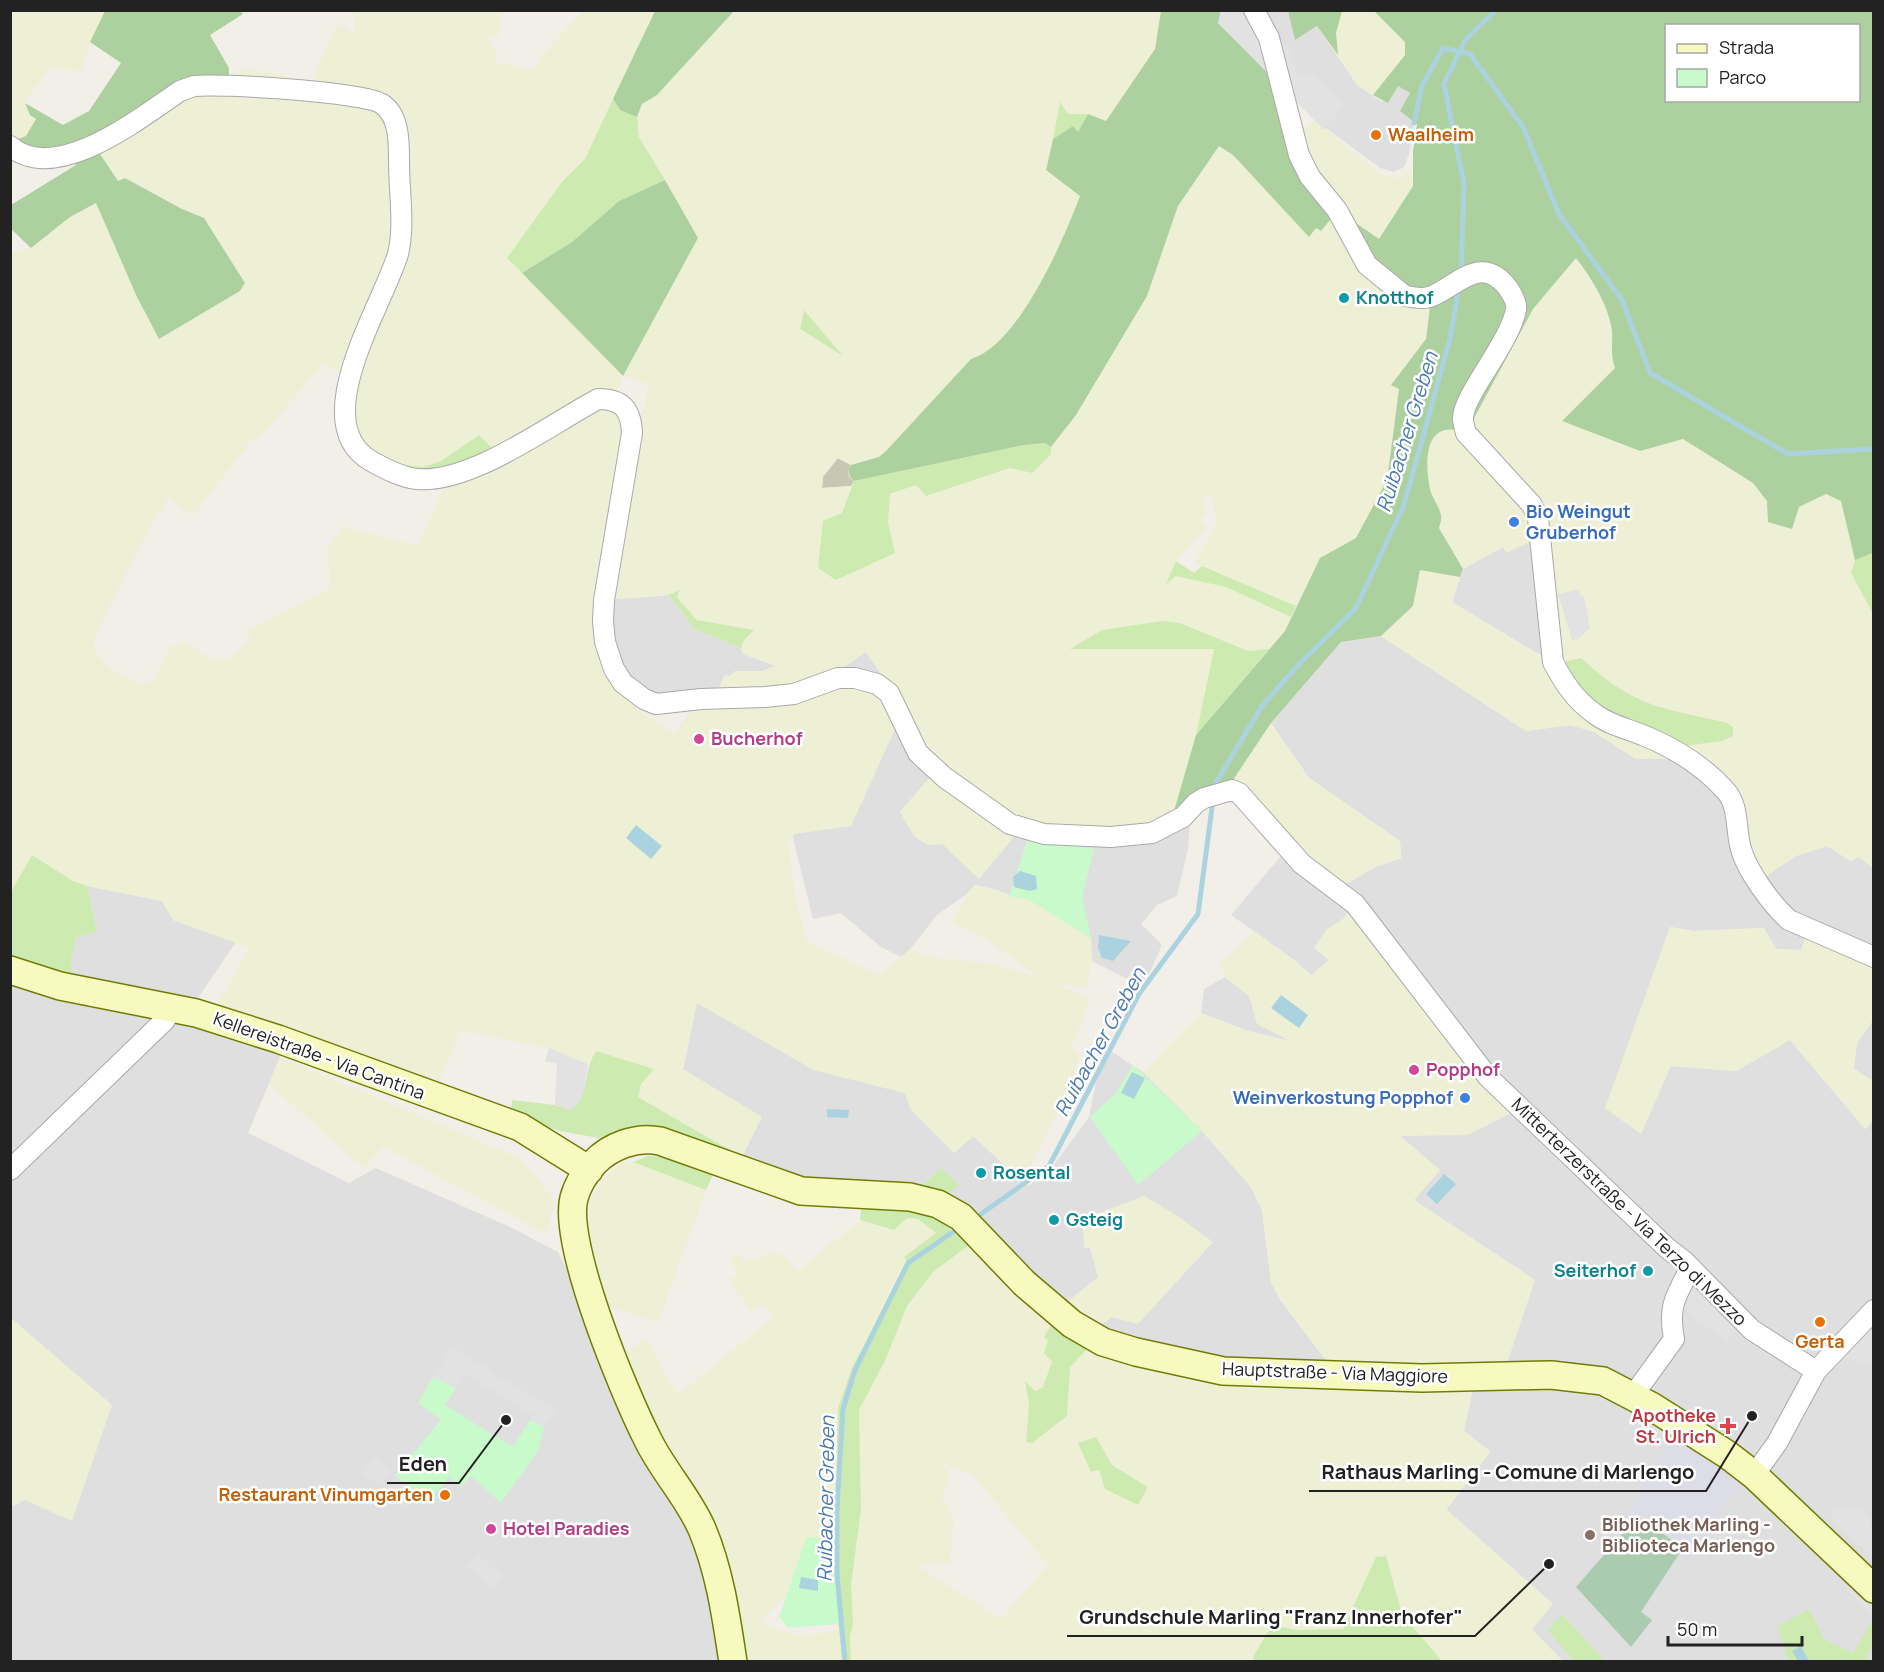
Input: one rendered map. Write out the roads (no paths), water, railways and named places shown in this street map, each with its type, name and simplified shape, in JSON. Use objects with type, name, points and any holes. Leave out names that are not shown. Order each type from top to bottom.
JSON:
[{"type":"street","points":[[1254,10],[1269,38],[1299,155],[1310,177],[1337,210],[1367,265],[1405,296],[1431,297],[1469,273],[1493,277],[1504,284],[1512,294],[1516,306],[1510,331],[1467,403],[1462,418],[1467,432],[1532,505],[1539,518],[1553,662],[1563,682],[1576,698],[1597,716],[1647,737],[1687,758],[1726,790],[1733,803],[1739,842],[1745,859],[1782,913],[1790,920],[1874,957]]},
{"type":"street","name":"Mitterterzerstraße - Via Terzo di Mezzo","points":[[10,146],[17,152],[36,158],[68,155],[106,139],[180,92],[200,85],[325,93],[368,99],[383,104],[396,125],[400,239],[390,277],[349,379],[344,410],[350,438],[356,450],[382,467],[415,479],[426,479],[467,469],[502,456],[598,399],[613,399],[623,406],[632,420],[632,434],[604,600],[605,642],[614,669],[623,683],[644,699],[656,704],[794,694],[838,678],[855,678],[877,684],[889,693],[918,753],[936,770],[1010,824],[1044,834],[1111,837],[1152,833],[1183,817],[1196,803],[1232,790],[1239,793],[1294,857],[1355,904],[1488,1077],[1752,1330],[1816,1371]]},
{"type":"street","name":"Kellereistraße - Via Cantina","points":[[10,970],[60,986],[172,1007],[278,1039],[520,1127],[594,1163]]},
{"type":"street","points":[[10,1170],[165,1020],[172,1007]]},
{"type":"street","name":"Hauptstraße - Via Maggiore","points":[[594,1163],[630,1142],[651,1139],[801,1191],[910,1197],[938,1204],[961,1217],[1024,1283],[1072,1324],[1103,1342],[1136,1352],[1223,1371],[1422,1378],[1568,1376],[1603,1381],[1728,1455],[1754,1475],[1874,1589]]},
{"type":"street","points":[[594,1163],[573,1199],[573,1228],[582,1270],[613,1359],[648,1440],[701,1527],[719,1574],[733,1662]]},
{"type":"street","points":[[1632,1397],[1674,1339],[1671,1320],[1672,1301],[1690,1269]]},
{"type":"street","points":[[1754,1475],[1777,1443],[1816,1371],[1874,1310]]},
{"type":"water","points":[[636,825],[662,846],[651,859],[626,838]]},
{"type":"water","points":[[1020,871],[1036,876],[1037,889],[1030,891],[1014,887],[1013,877]]},
{"type":"water","points":[[1099,935],[1131,941],[1113,961],[1102,958],[1098,948]]},
{"type":"water","points":[[1281,995],[1308,1015],[1299,1028],[1271,1008]]},
{"type":"water","points":[[1132,1072],[1145,1078],[1134,1099],[1121,1093]]},
{"type":"water","points":[[827,1109],[849,1110],[848,1118],[827,1117]]},
{"type":"water","points":[[1444,1174],[1456,1184],[1437,1204],[1426,1194]]},
{"type":"water","points":[[801,1577],[818,1580],[818,1591],[799,1588]]},
{"type":"water","points":[[1801,1646],[1809,1661],[1798,1661],[1792,1651]]},
{"type":"waterway","name":"Ruibacher Greben","points":[[1461,274],[1464,184],[1444,84],[1466,39],[1496,10]]},
{"type":"waterway","points":[[1414,123],[1422,86],[1443,48],[1470,54],[1523,127],[1559,214],[1622,300],[1650,373],[1788,454],[1874,449]]},
{"type":"waterway","name":"Ruibacher Greben","points":[[1215,791],[1217,781],[1262,706],[1301,662],[1356,608],[1404,505],[1450,339],[1459,286]]},
{"type":"waterway","name":"Ruibacher Greben","points":[[981,1214],[1049,1166],[1139,994],[1198,914],[1213,800]]},
{"type":"waterway","name":"Ruibacher Greben","points":[[845,1662],[837,1574],[837,1507],[843,1409],[855,1370],[908,1263],[953,1232]]},
{"type":"place","name":"Waalheim","points":[[1376,135]]},
{"type":"place","name":"Knotthof","points":[[1344,298]]},
{"type":"place","name":"Bio Weingut Gruberhof","points":[[1514,522]]},
{"type":"place","name":"Bucherhof","points":[[699,739]]},
{"type":"place","name":"Popphof","points":[[1414,1070]]},
{"type":"place","name":"Weinverkostung Popphof","points":[[1465,1098]]},
{"type":"place","name":"Rosental","points":[[981,1173]]},
{"type":"place","name":"Gsteig","points":[[1054,1220]]},
{"type":"place","name":"Seiterhof","points":[[1648,1271]]},
{"type":"place","name":"Gerta","points":[[1820,1322]]},
{"type":"place","name":"Rathaus Marling - Comune di Marlengo","points":[[1752,1416]]},
{"type":"place","name":"Eden","points":[[506,1420]]},
{"type":"place","name":"Apotheke St. Ulrich","points":[[1728,1426]]},
{"type":"place","name":"Restaurant Vinumgarten","points":[[445,1495]]},
{"type":"place","name":"Hotel Paradies","points":[[491,1529]]},
{"type":"place","name":"Bibliothek Marling - Biblioteca Marlengo","points":[[1590,1535]]},
{"type":"place","name":"Grundschule Marling \"Franz Innerhofer\"","points":[[1549,1564]]}]
